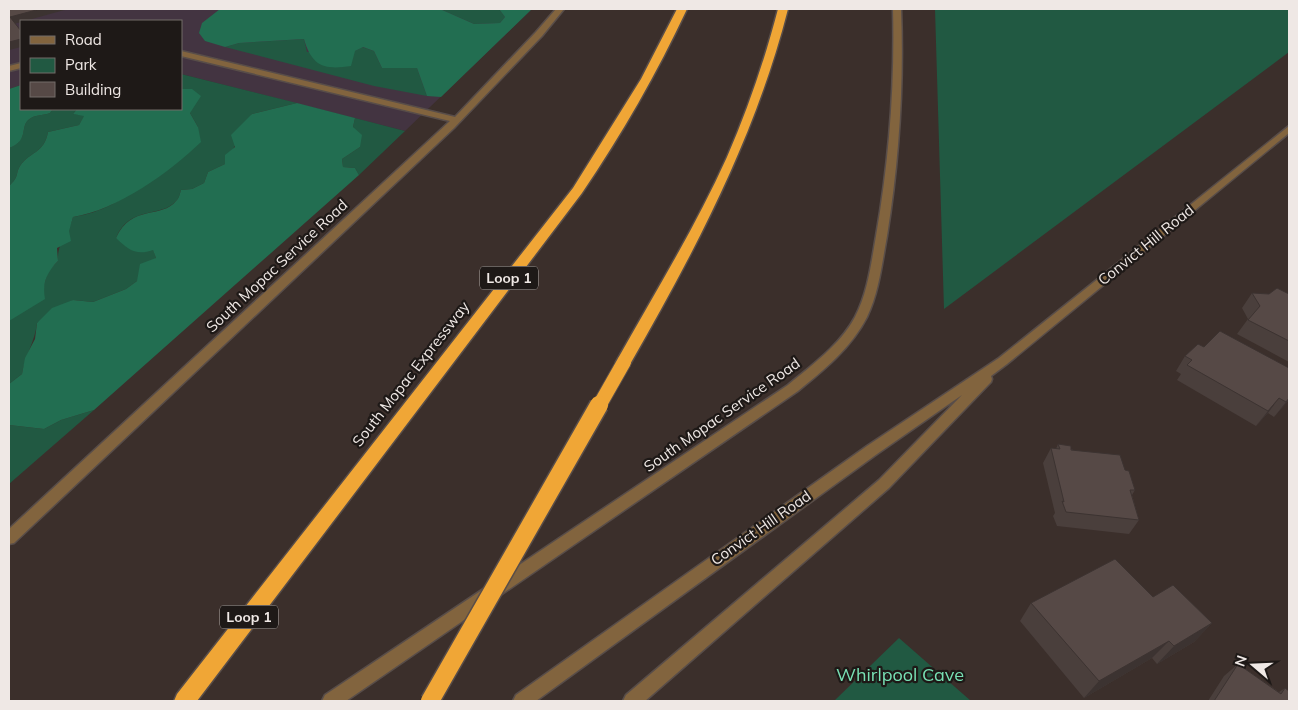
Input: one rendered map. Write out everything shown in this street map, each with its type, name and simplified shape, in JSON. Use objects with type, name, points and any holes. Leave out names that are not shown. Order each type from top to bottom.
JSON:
[{"type":"highway","name":"South Mopac Expressway","points":[[184,701],[578,190],[631,109],[665,48],[682,9]]},
{"type":"highway","points":[[430,701],[624,362],[706,212],[746,126],[770,58],[783,9]]},
{"type":"street","name":"South Mopac Service Road","points":[[9,538],[456,120],[533,41],[560,9]]},
{"type":"street","name":"South Mopac Service Road","points":[[331,701],[793,388],[828,359],[856,326],[873,284],[887,208],[899,45],[897,9]]},
{"type":"street","points":[[182,53],[456,120]]},
{"type":"street","name":"Convict Hill Road","points":[[522,701],[872,450],[1003,361],[1289,129]]},
{"type":"street","name":"Convict Hill Road","points":[[632,701],[884,484],[1003,361]]},
{"type":"shaded area","points":[[9,9],[532,9],[405,131],[182,74],[182,20],[20,20],[20,85],[9,89]]},
{"type":"green space","points":[[220,9],[440,9],[474,24],[500,23],[505,17],[499,9],[532,9],[441,97],[427,96],[417,68],[382,68],[374,51],[363,47],[355,51],[351,66],[327,67],[311,56],[304,39],[239,43],[225,47],[205,41],[199,33],[202,23]]},
{"type":"green space","points":[[440,9],[499,9],[505,17],[500,23],[474,24]]},
{"type":"green space","points":[[935,9],[1289,9],[1289,52],[944,309]]},
{"type":"green space","points":[[304,39],[307,52],[355,51],[362,47],[374,51],[382,68],[417,68],[427,96],[374,86],[225,47],[239,43]]},
{"type":"green space","points":[[182,74],[297,103],[252,114],[225,164],[208,172],[204,183],[192,189],[181,190],[178,199],[170,206],[137,216],[129,221],[116,238],[153,249],[156,258],[137,281],[126,289],[93,302],[73,300],[37,323],[22,374],[9,384],[9,321],[43,289],[48,271],[58,261],[59,249],[73,217],[111,205],[128,195],[157,170],[198,127],[190,113],[192,89],[182,89]]},
{"type":"green space","points":[[20,85],[20,110],[52,110],[50,113],[35,116],[27,121],[20,141],[9,148],[9,89]]},
{"type":"green space","points":[[182,89],[192,89],[201,96],[190,113],[198,127],[201,142],[174,166],[142,188],[107,207],[73,217],[69,231],[71,241],[57,248],[58,261],[46,278],[44,288],[45,299],[9,321],[9,186],[24,161],[43,144],[48,132],[79,125],[84,116],[73,114],[76,110],[182,110]]},
{"type":"green space","points":[[297,103],[355,118],[353,127],[362,135],[360,147],[342,159],[343,167],[355,168],[359,175],[94,410],[61,420],[44,429],[9,425],[9,384],[22,374],[25,358],[35,339],[37,323],[52,308],[73,300],[93,302],[126,289],[137,281],[140,264],[156,258],[153,250],[147,252],[133,251],[116,238],[122,227],[138,216],[163,210],[170,206],[178,199],[181,190],[192,189],[204,183],[208,172],[225,164],[225,155],[235,147],[231,135],[252,114]]},
{"type":"green space","points":[[52,110],[76,110],[73,114],[85,115],[79,125],[48,132],[43,144],[24,161],[15,180],[9,186],[9,148],[20,140],[27,121],[35,116],[50,113]]},
{"type":"green space","points":[[355,118],[405,131],[359,175],[355,168],[343,167],[342,159],[360,147],[353,127]]},
{"type":"green space","points":[[94,410],[9,484],[9,425],[44,429],[61,420]]},
{"type":"green space","name":"Whirlpool Cave","points":[[899,638],[971,701],[834,701]]},
{"type":"building","points":[[9,9],[40,9],[10,17],[20,30],[20,39],[9,42]]},
{"type":"building","points":[[1277,288],[1289,294],[1289,341],[1248,320],[1260,306],[1252,293],[1269,294]]},
{"type":"building","points":[[1220,331],[1289,368],[1289,398],[1286,402],[1279,398],[1268,411],[1187,365],[1192,360],[1185,356],[1198,344],[1204,347]]},
{"type":"building","points":[[1058,444],[1071,446],[1071,450],[1120,455],[1125,470],[1129,471],[1135,490],[1130,490],[1139,520],[1066,512],[1051,448],[1060,449]]},
{"type":"building","points":[[1115,559],[1153,597],[1173,585],[1212,623],[1174,646],[1169,641],[1099,681],[1031,603]]},
{"type":"building","points":[[1238,664],[1281,694],[1285,688],[1289,691],[1289,701],[1214,701]]}]
